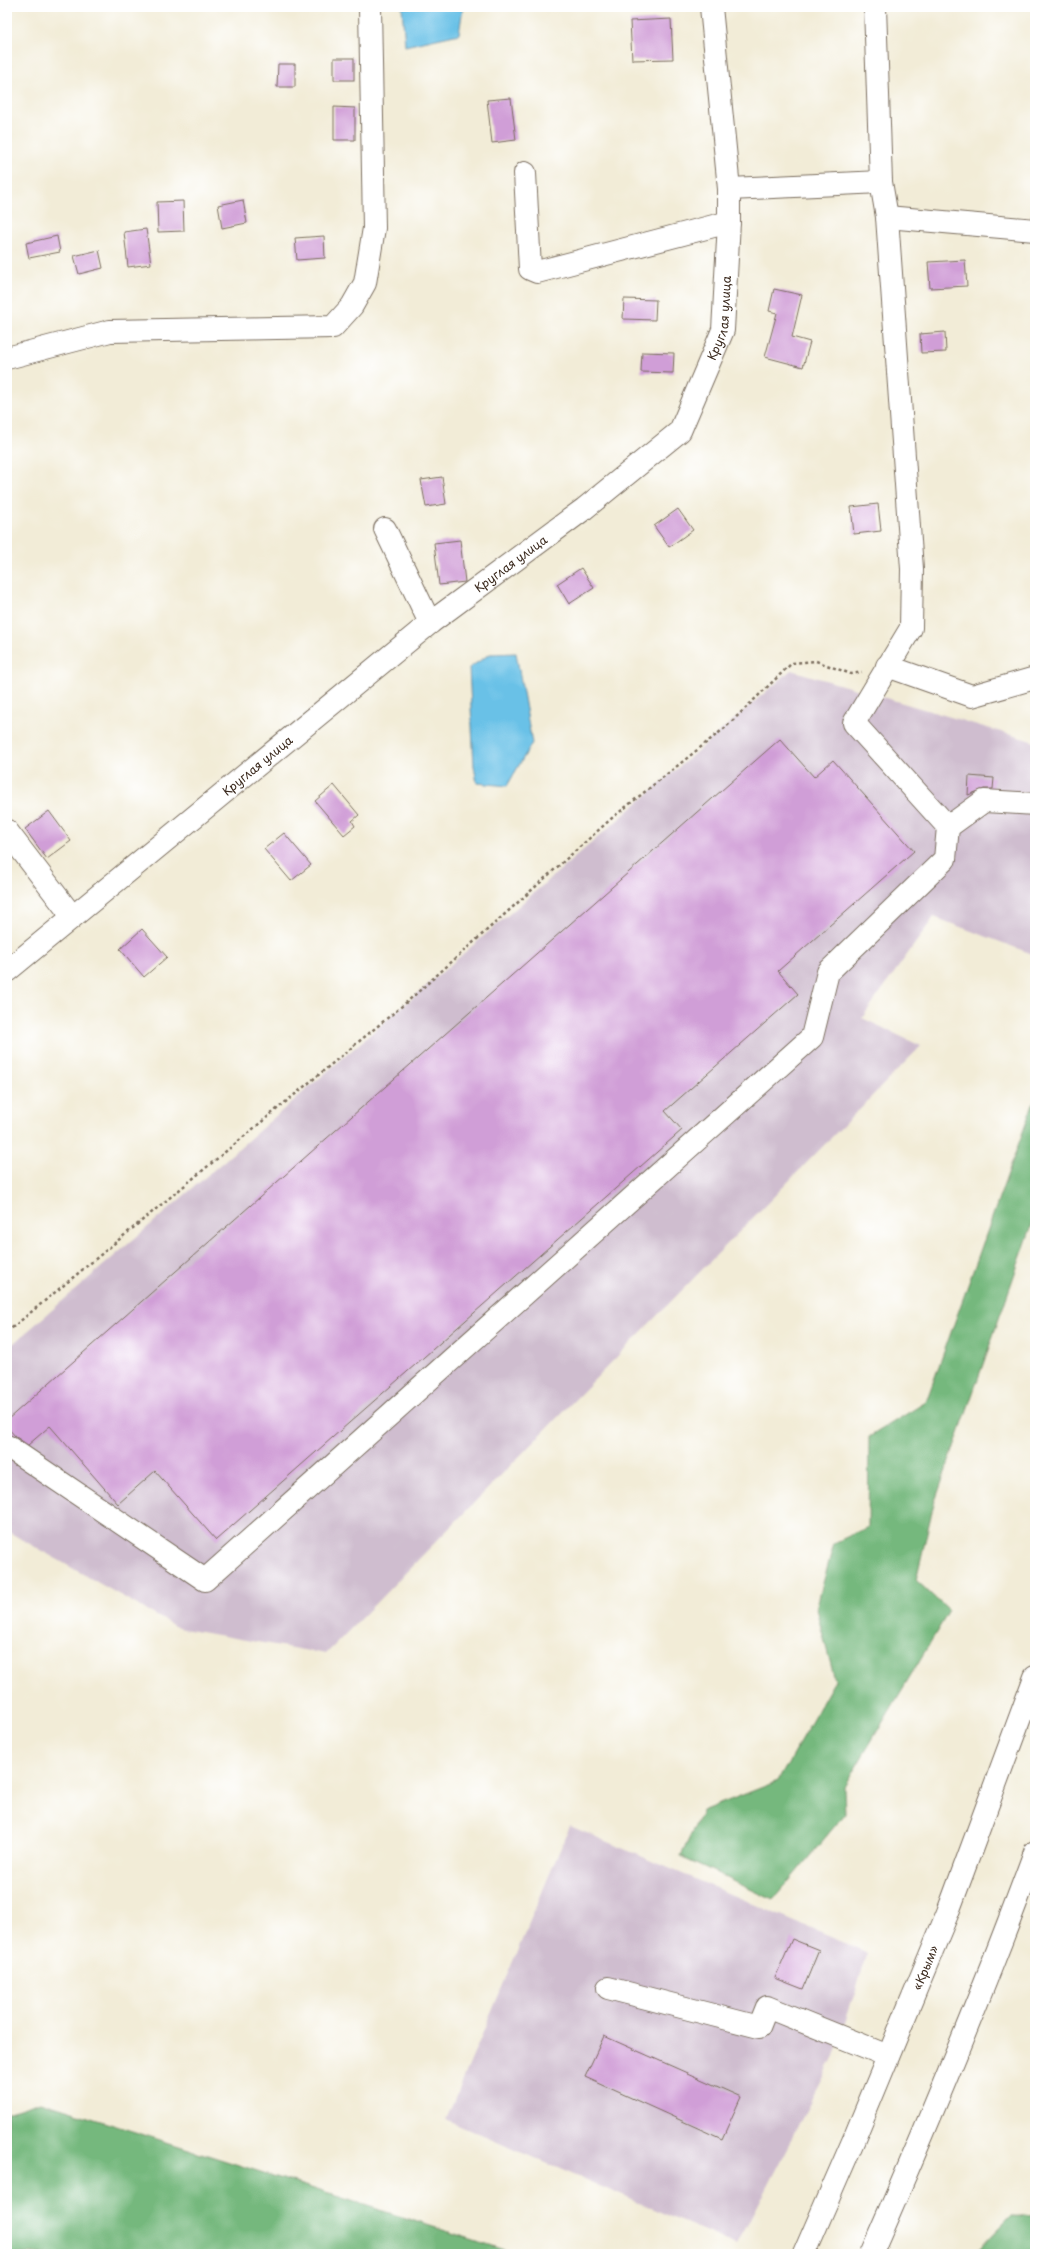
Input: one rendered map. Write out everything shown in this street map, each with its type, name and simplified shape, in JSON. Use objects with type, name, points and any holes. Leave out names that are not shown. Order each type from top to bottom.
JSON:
[{"type":"main road","points":[[7,358],[110,331],[333,327],[352,306],[365,283],[374,228],[370,7]]},
{"type":"main road","name":"Круглая улица","points":[[7,971],[430,623],[584,509],[680,430],[723,330],[729,222],[728,189],[711,7]]},
{"type":"main road","points":[[7,1446],[205,1580],[812,1037],[828,972],[945,859],[948,827],[854,723],[911,628],[912,569],[887,217],[881,182],[876,7]]},
{"type":"main road","points":[[525,173],[530,269],[537,272],[729,222]]},
{"type":"main road","points":[[728,189],[881,182]]},
{"type":"main road","points":[[887,217],[1035,230]]},
{"type":"main road","points":[[385,529],[430,623]]},
{"type":"main road","points":[[887,666],[972,696],[1035,678]]},
{"type":"main road","points":[[948,827],[984,801],[1035,804]]},
{"type":"main road","points":[[7,831],[72,916]]},
{"type":"main road","name":"«Крым»","points":[[804,2254],[948,1912],[1035,1677]]},
{"type":"main road","points":[[870,2254],[916,2151],[1009,1922],[1035,1852]]},
{"type":"main road","points":[[608,1988],[759,2027],[767,2007],[888,2056]]},
{"type":"path","points":[[7,1332],[408,1001],[612,818],[726,727],[792,664],[816,662],[851,674],[887,666]]},
{"type":"shaded area","points":[[791,670],[1035,742],[1035,955],[934,917],[862,1018],[921,1046],[326,1654],[178,1628],[7,1531],[7,1349]]},
{"type":"shaded area","points":[[570,1826],[868,1953],[834,2056],[737,2245],[446,2120]]},
{"type":"green space","points":[[1035,1098],[1035,1216],[933,1507],[916,1580],[949,1611],[844,1787],[845,1814],[773,1900],[681,1856],[702,1811],[778,1781],[835,1680],[816,1609],[834,1543],[868,1527],[869,1437],[926,1402]]},
{"type":"green space","points":[[41,2102],[518,2254],[7,2254],[7,2113]]},
{"type":"green space","points":[[1012,2215],[1035,2216],[1035,2254],[974,2254]]},
{"type":"water","points":[[402,7],[463,7],[459,34],[405,46]]},
{"type":"water","points":[[516,653],[532,743],[507,786],[477,783],[474,766],[469,668],[490,654]]},
{"type":"building","points":[[671,19],[673,59],[632,60],[630,21]]},
{"type":"building","points":[[334,58],[354,58],[354,80],[334,80]]},
{"type":"building","points":[[278,64],[295,64],[295,87],[277,87]]},
{"type":"building","points":[[511,98],[516,140],[492,143],[487,100]]},
{"type":"building","points":[[334,107],[355,108],[355,140],[334,140]]},
{"type":"building","points":[[243,200],[247,223],[222,228],[218,205]]},
{"type":"building","points":[[183,201],[184,231],[158,232],[157,202]]},
{"type":"building","points":[[146,229],[151,264],[128,267],[124,232]]},
{"type":"building","points":[[57,236],[60,252],[29,258],[26,243]]},
{"type":"building","points":[[324,236],[325,258],[297,260],[295,238]]},
{"type":"building","points":[[99,250],[103,268],[79,274],[74,256]]},
{"type":"building","points":[[965,260],[967,286],[930,288],[928,262]]},
{"type":"building","points":[[774,289],[802,295],[792,337],[810,342],[803,367],[765,357],[777,313],[769,311]]},
{"type":"building","points":[[624,299],[656,300],[655,320],[623,319]]},
{"type":"building","points":[[945,332],[946,352],[921,353],[920,334]]},
{"type":"building","points":[[642,352],[674,353],[673,373],[641,372]]},
{"type":"building","points":[[442,477],[446,504],[426,507],[421,480]]},
{"type":"building","points":[[878,504],[881,531],[854,534],[851,507]]},
{"type":"building","points":[[678,509],[693,530],[669,547],[654,526]]},
{"type":"building","points":[[460,540],[465,582],[439,585],[434,543]]},
{"type":"building","points":[[581,568],[594,588],[569,604],[557,584]]},
{"type":"building","points":[[780,739],[814,777],[833,760],[914,851],[778,971],[798,994],[665,1111],[682,1130],[216,1540],[155,1471],[118,1504],[50,1426],[28,1445],[16,1437],[7,1427],[7,1420]]},
{"type":"building","points":[[969,776],[994,778],[993,789],[984,789],[968,795]]},
{"type":"building","points":[[334,785],[359,815],[352,821],[355,826],[344,835],[315,801]]},
{"type":"building","points":[[49,811],[71,841],[47,859],[25,829]]},
{"type":"building","points":[[284,833],[311,865],[291,881],[264,849]]},
{"type":"building","points":[[142,929],[167,957],[144,977],[120,949]]},
{"type":"building","points":[[792,1939],[819,1950],[803,1989],[775,1978]]},
{"type":"building","points":[[604,2036],[741,2097],[722,2139],[585,2077]]}]
